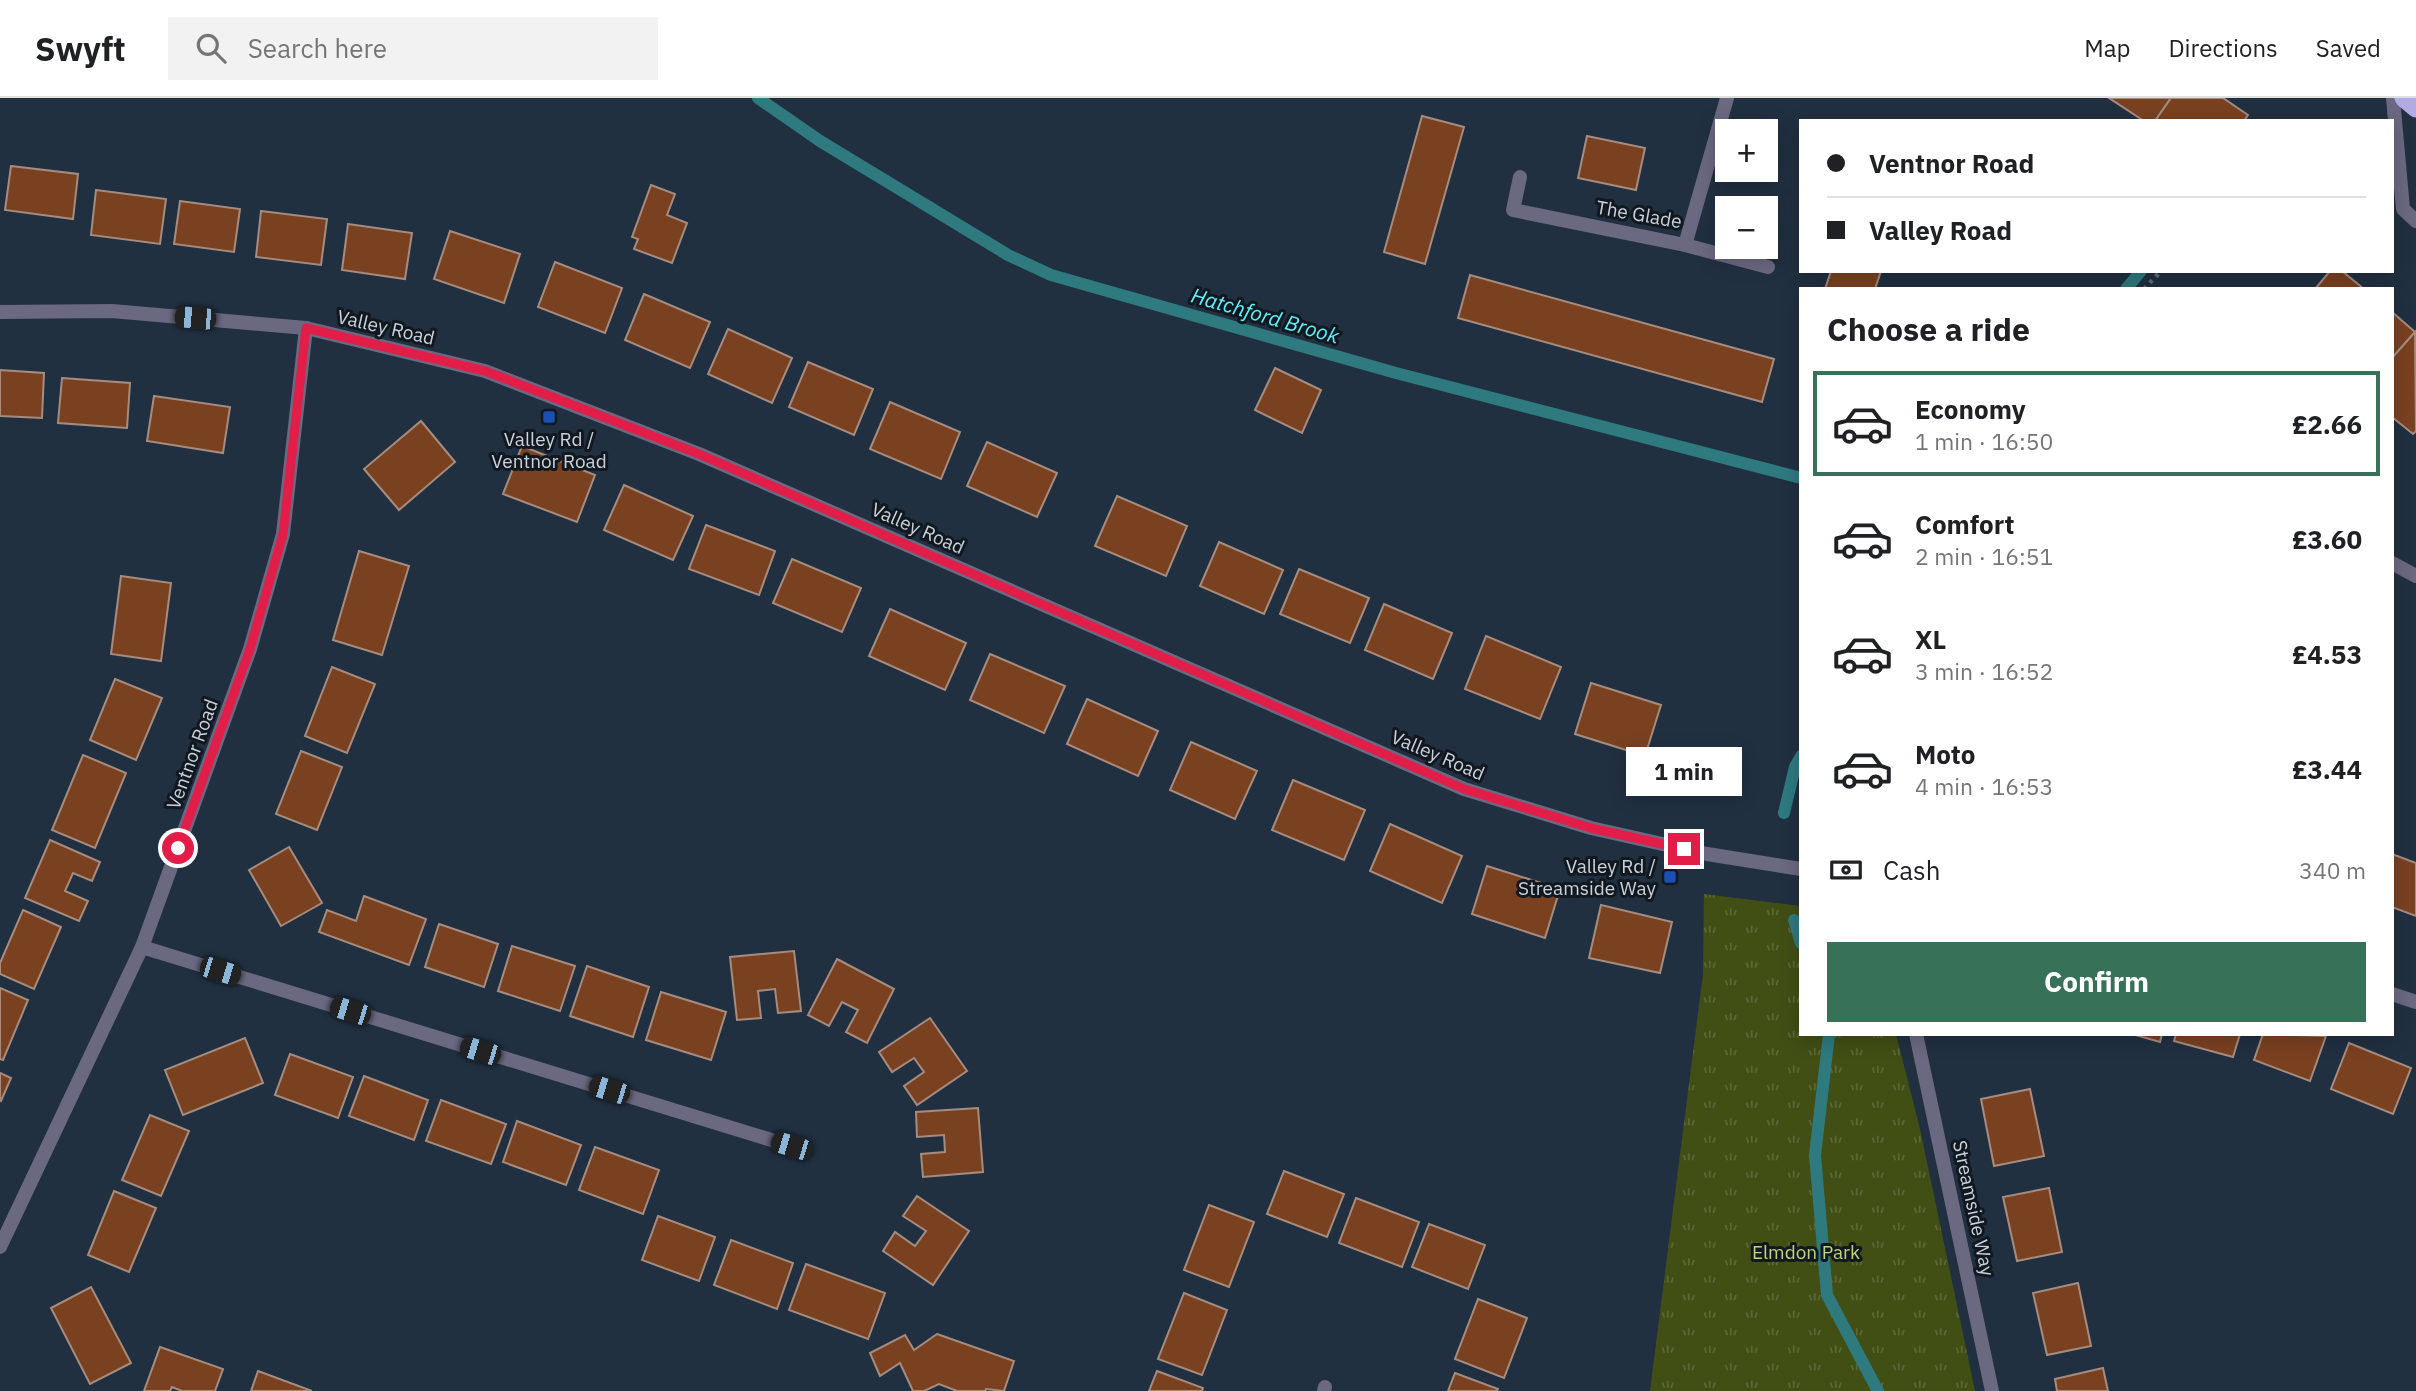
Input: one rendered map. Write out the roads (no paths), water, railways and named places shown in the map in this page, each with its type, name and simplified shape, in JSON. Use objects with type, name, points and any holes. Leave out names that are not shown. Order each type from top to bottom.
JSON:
[{"type":"highway","points":[[2404,98],[2416,108]]},
{"type":"street","name":"The Glade","points":[[1520,177],[1513,210],[1685,245],[1727,98]]},
{"type":"street","points":[[2393,98],[2403,208],[2416,220]]},
{"type":"street","points":[[1685,245],[1768,267]]},
{"type":"street","name":"Valley Road","points":[[0,312],[112,311],[306,328],[485,371],[699,454],[1464,789],[1591,828],[1707,855],[1799,869]]},
{"type":"street","name":"Ventnor Road","points":[[0,1247],[142,947],[250,649],[283,534],[306,328]]},
{"type":"street","points":[[2394,564],[2416,576]]},
{"type":"street","points":[[142,947],[791,1146]]},
{"type":"street","points":[[2394,995],[2416,1002]]},
{"type":"street","name":"Streamside Way","points":[[1916,1036],[1992,1391]]},
{"type":"waterway","name":"Hatchford Brook","points":[[758,98],[820,141],[1008,255],[1051,275],[1396,373],[1799,477]]},
{"type":"waterway","name":"Hatchford Brook","points":[[2128,287],[2139,273]]},
{"type":"waterway","name":"Hatchford Brook","points":[[1784,813],[1799,760]]},
{"type":"waterway","name":"Hatchford Brook","points":[[1794,920],[1799,936]]},
{"type":"waterway","name":"Hatchford Brook","points":[[1829,1036],[1815,1155],[1827,1295],[1878,1391]]},
{"type":"place","name":"Valley Rd / Ventnor Road","points":[[549,417]]},
{"type":"place","name":"Valley Rd / Streamside Way","points":[[1670,877]]},
{"type":"park label","name":"Elmdon Park","points":[[1806,1252]]}]
